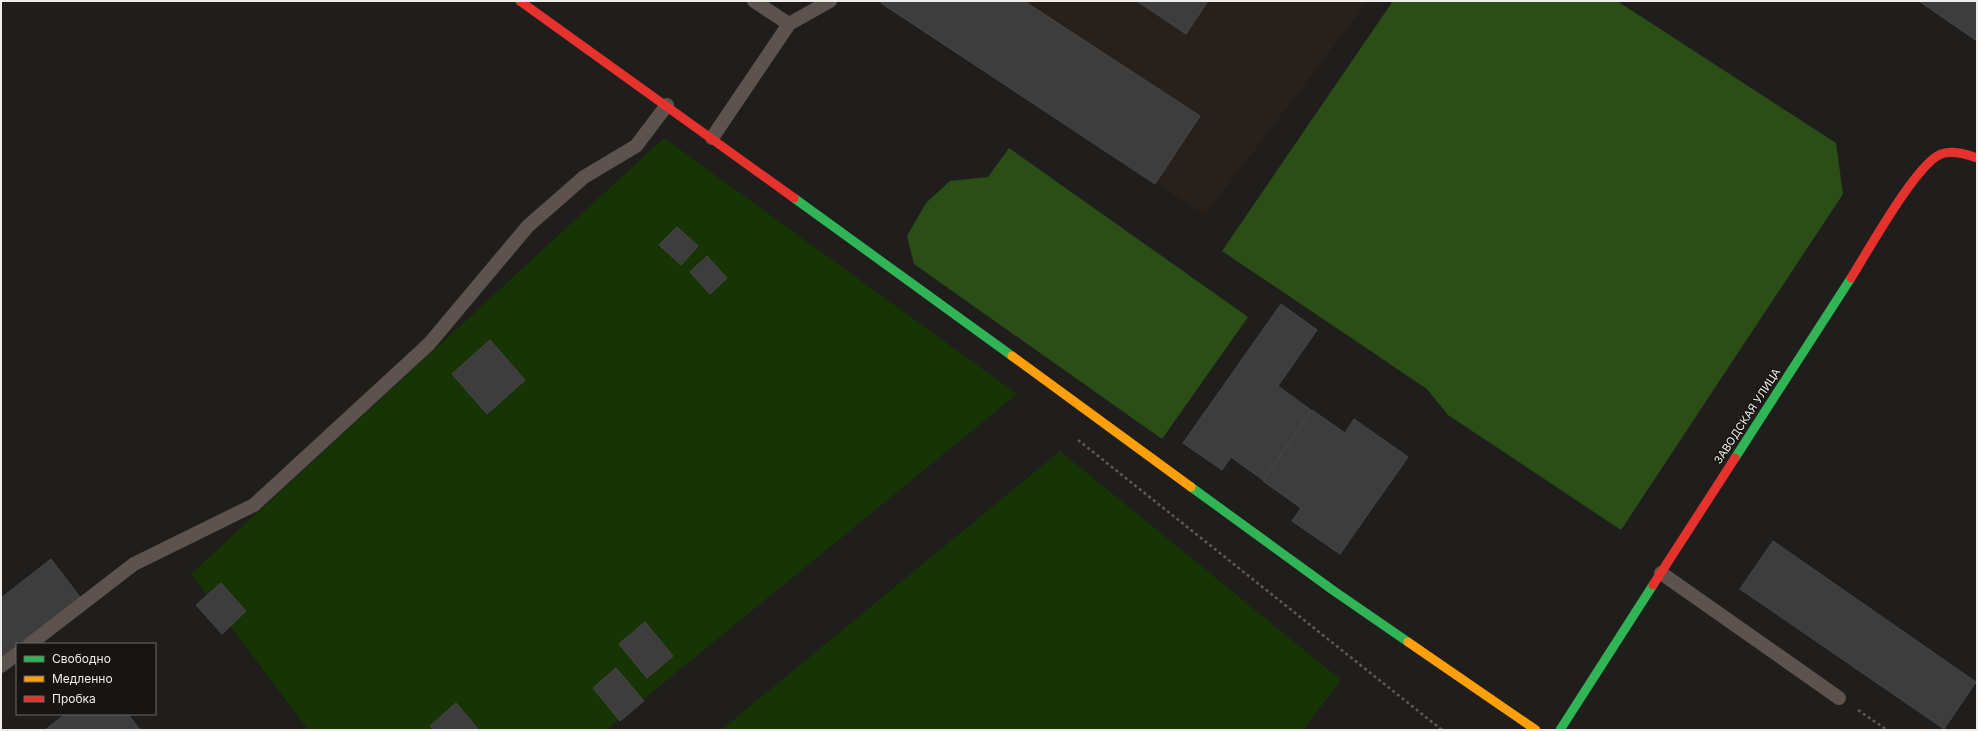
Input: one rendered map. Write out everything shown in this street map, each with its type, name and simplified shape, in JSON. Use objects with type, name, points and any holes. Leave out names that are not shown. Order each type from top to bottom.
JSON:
[{"type":"street","points":[[520,1],[667,105],[1334,591],[1536,730]]},
{"type":"street","name":"ЗАВОДСКАЯ УЛИЦА","points":[[1560,730],[1916,176],[1928,161],[1943,152],[1958,151],[1977,158]]},
{"type":"lane","points":[[754,1],[789,24]]},
{"type":"lane","points":[[712,138],[789,24],[830,1]]},
{"type":"lane","points":[[31,643],[134,564],[254,505],[429,344],[528,226],[584,177],[636,146],[667,105]]},
{"type":"lane","points":[[1661,572],[1839,698]]},
{"type":"lane","points":[[1,666],[16,655]]},
{"type":"path","points":[[1076,439],[1442,730]]},
{"type":"path","points":[[1839,698],[1887,730]]},
{"type":"shaded area","points":[[877,1],[1368,1],[1205,215]]},
{"type":"green space","points":[[1393,1],[1617,1],[1836,143],[1843,194],[1621,530],[1448,415],[1427,389],[1222,251]]},
{"type":"green space","points":[[664,138],[1017,394],[606,730],[308,730],[191,574]]},
{"type":"green space","points":[[1009,148],[1248,317],[1162,439],[914,264],[907,236],[926,203],[950,181],[988,177]]},
{"type":"green space","points":[[1060,451],[1341,680],[1303,730],[721,730]]},
{"type":"building","points":[[882,1],[1024,1],[1200,116],[1155,184],[881,3]]},
{"type":"building","points":[[1137,1],[1208,1],[1186,34]]},
{"type":"building","points":[[1919,1],[1977,1],[1977,41]]},
{"type":"building","points":[[677,227],[698,246],[681,265],[659,245]]},
{"type":"building","points":[[707,256],[727,278],[710,294],[690,272]]},
{"type":"building","points":[[1281,304],[1317,330],[1278,386],[1311,410],[1263,480],[1231,457],[1222,470],[1183,443]]},
{"type":"building","points":[[490,340],[525,380],[487,414],[452,374]]},
{"type":"building","points":[[1312,410],[1345,433],[1354,419],[1408,457],[1340,554],[1292,521],[1301,508],[1263,481]]},
{"type":"building","points":[[1773,541],[1976,682],[1944,729],[1740,589]]},
{"type":"building","points":[[51,559],[80,597],[21,643],[16,643],[16,647],[1,659],[1,598]]},
{"type":"building","points":[[221,583],[246,611],[222,634],[196,605]]},
{"type":"building","points":[[645,622],[673,656],[647,678],[619,644]]},
{"type":"building","points":[[616,668],[644,701],[620,721],[593,688]]},
{"type":"building","points":[[456,703],[479,730],[434,730],[430,726]]},
{"type":"building","points":[[64,715],[129,715],[140,730],[45,730]]},
{"type":"traffic: fast","points":[[794,198],[1012,356]]},
{"type":"traffic: fast","points":[[1735,458],[1851,278]]},
{"type":"traffic: fast","points":[[1191,487],[1334,591],[1408,642]]},
{"type":"traffic: fast","points":[[1560,730],[1653,585]]},
{"type":"traffic: slow","points":[[1012,356],[1191,487]]},
{"type":"traffic: slow","points":[[1408,642],[1536,730]]},
{"type":"traffic: jam","points":[[520,1],[794,198]]},
{"type":"traffic: jam","points":[[1851,278],[1893,210],[1919,174],[1931,161],[1941,154],[1950,152],[1977,158]]},
{"type":"traffic: jam","points":[[1653,585],[1735,458]]}]
